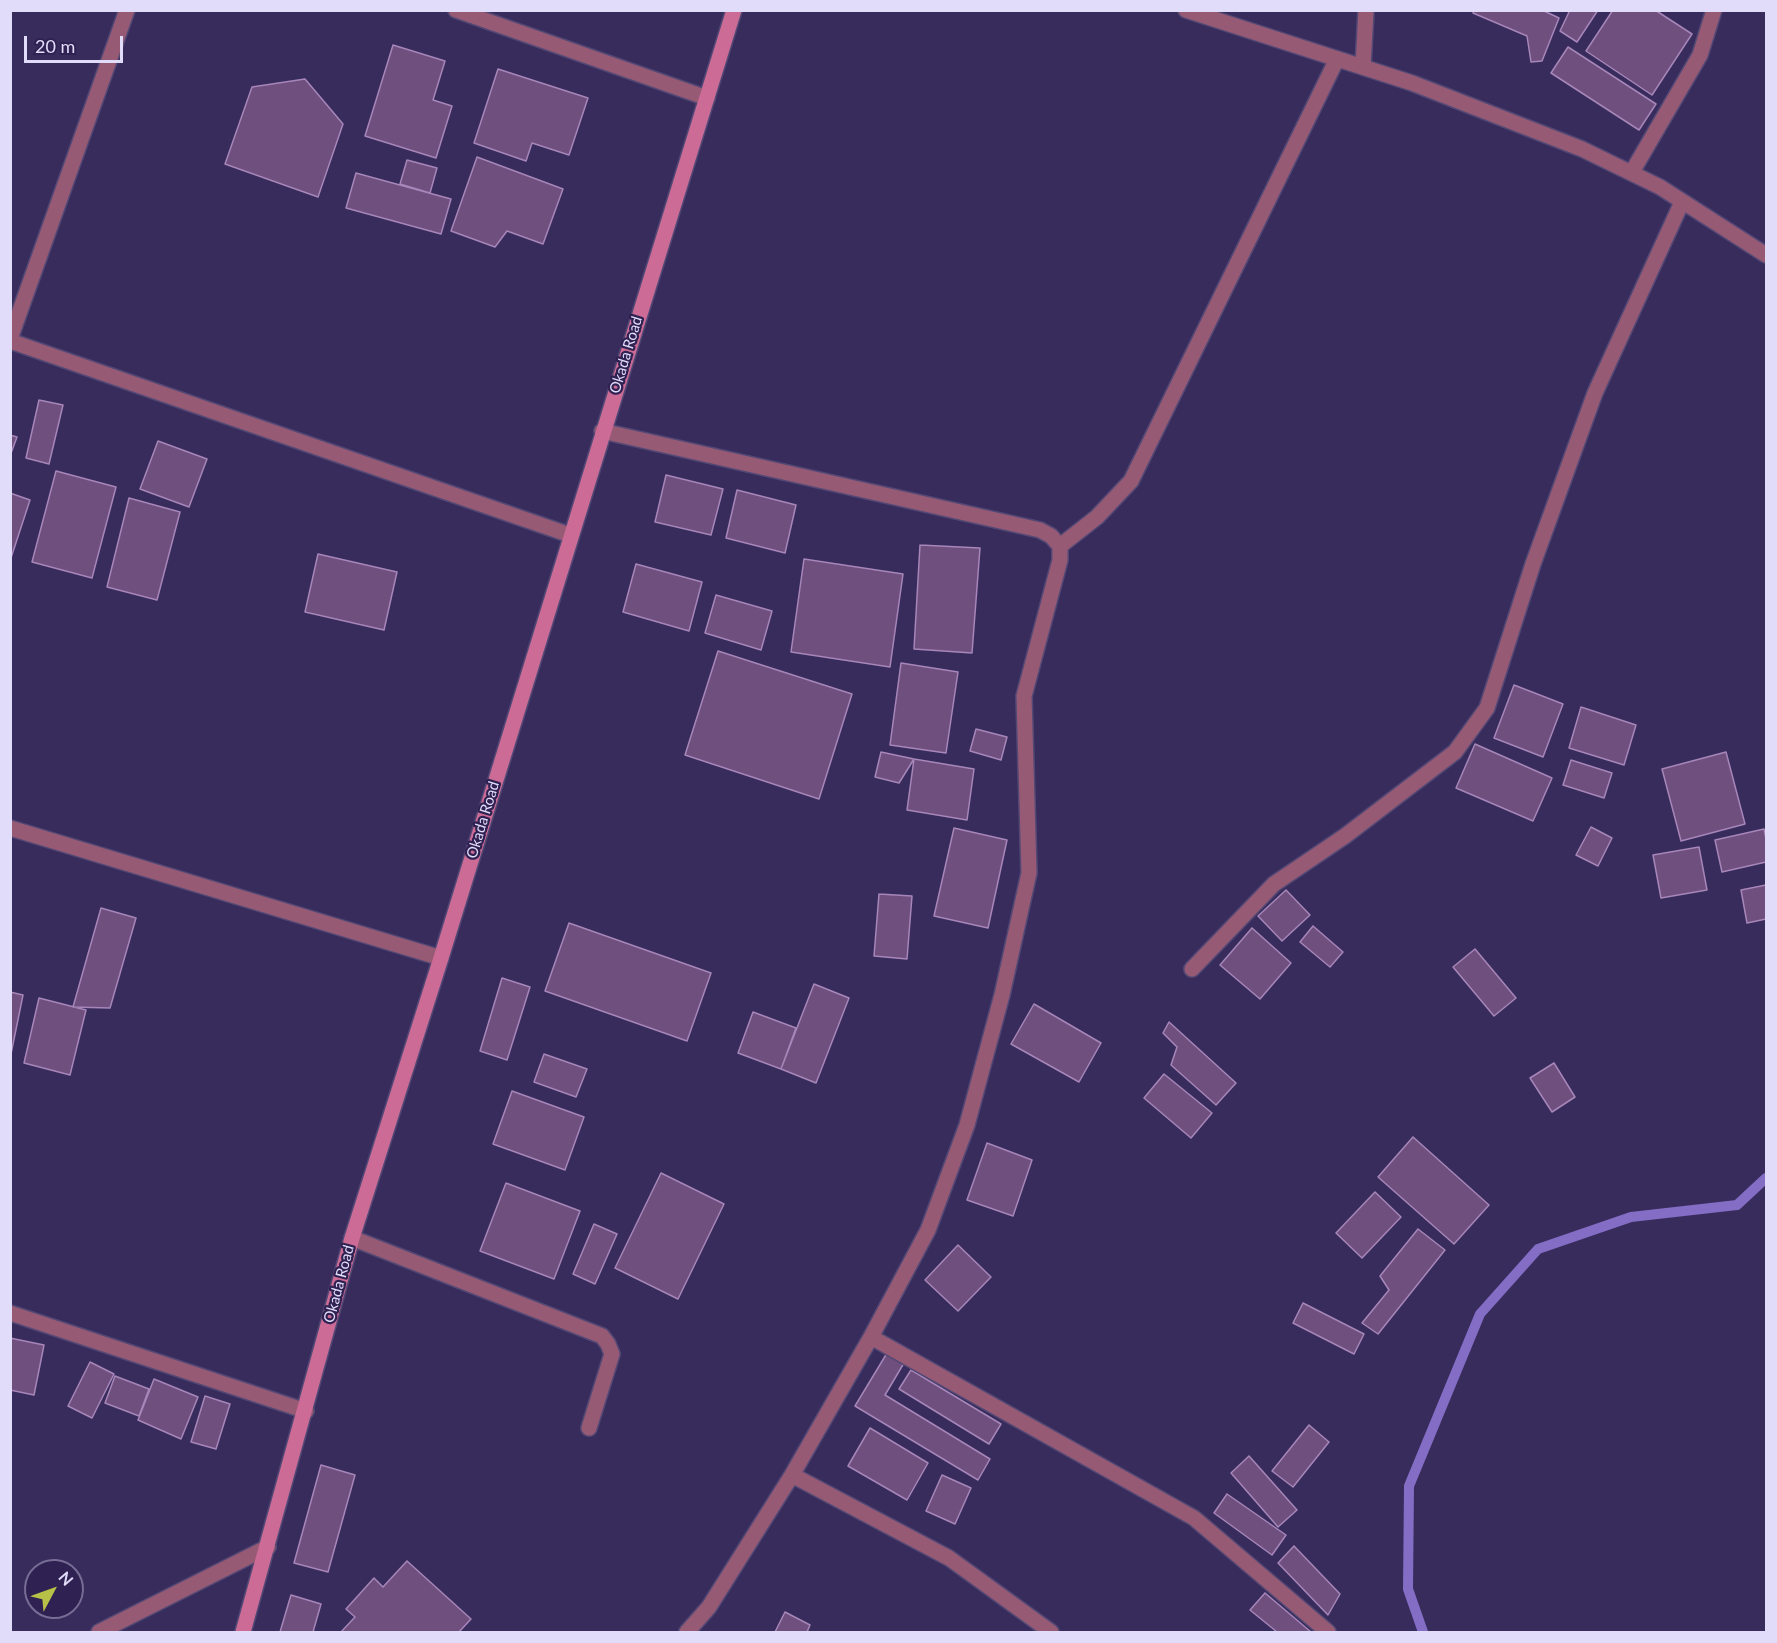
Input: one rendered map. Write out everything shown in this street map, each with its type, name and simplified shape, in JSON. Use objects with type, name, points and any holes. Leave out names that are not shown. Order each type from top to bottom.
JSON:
[{"type":"street","points":[[127,10],[10,340],[570,535]]},
{"type":"street","points":[[456,10],[706,98]]},
{"type":"street","name":"Okada Road","points":[[243,1632],[352,1238],[441,958],[734,10]]},
{"type":"street","points":[[1186,10],[1458,100],[1582,149],[1632,172],[1767,255]]},
{"type":"street","points":[[1363,68],[1366,10]]},
{"type":"street","points":[[1632,172],[1701,56],[1714,10]]},
{"type":"street","points":[[1060,546],[1097,517],[1131,481],[1337,59]]},
{"type":"street","points":[[1192,969],[1274,884],[1345,836],[1455,752],[1487,708],[1533,564],[1594,393],[1682,202]]},
{"type":"street","points":[[602,431],[1040,531],[1051,536],[1060,546],[1060,560],[1024,696],[1029,873],[1002,995],[967,1125],[928,1230],[871,1336],[792,1475],[709,1607],[687,1632]]},
{"type":"street","points":[[10,828],[441,958]]},
{"type":"street","points":[[352,1238],[602,1336],[612,1354],[589,1428]]},
{"type":"street","points":[[10,1313],[306,1411]]},
{"type":"street","points":[[871,1336],[1194,1518],[1328,1632]]},
{"type":"street","points":[[792,1475],[950,1558],[1051,1632]]},
{"type":"street","points":[[99,1632],[268,1547]]},
{"type":"building","points":[[1474,10],[1542,10],[1559,18],[1542,61],[1531,62],[1527,36],[1473,13]]},
{"type":"building","points":[[1570,10],[1598,10],[1577,42],[1560,31]]},
{"type":"building","points":[[1613,10],[1655,10],[1692,34],[1652,95],[1586,51]]},
{"type":"building","points":[[393,45],[445,61],[433,100],[452,106],[436,158],[365,136]]},
{"type":"building","points":[[1568,47],[1656,104],[1639,130],[1551,73]]},
{"type":"building","points":[[498,69],[588,98],[569,155],[532,143],[526,161],[474,143]]},
{"type":"building","points":[[305,79],[343,124],[318,197],[225,164],[252,87]]},
{"type":"building","points":[[477,157],[563,189],[543,244],[507,231],[495,247],[451,231]]},
{"type":"building","points":[[407,160],[437,168],[430,193],[400,184]]},
{"type":"building","points":[[356,173],[451,199],[441,234],[346,208]]},
{"type":"building","points":[[39,400],[63,405],[49,464],[26,458]]},
{"type":"building","points":[[10,435],[17,437],[10,456]]},
{"type":"building","points":[[158,441],[207,459],[189,507],[140,489]]},
{"type":"building","points":[[56,471],[116,487],[92,578],[32,562]]},
{"type":"building","points":[[666,475],[723,489],[711,535],[655,522]]},
{"type":"building","points":[[737,490],[796,505],[785,553],[726,538]]},
{"type":"building","points":[[10,493],[30,500],[10,561]]},
{"type":"building","points":[[129,498],[180,512],[157,600],[107,587]]},
{"type":"building","points":[[920,545],[980,548],[972,653],[914,649]]},
{"type":"building","points":[[318,554],[397,572],[384,630],[305,612]]},
{"type":"building","points":[[804,559],[903,574],[890,667],[791,652]]},
{"type":"building","points":[[636,564],[702,582],[689,631],[623,612]]},
{"type":"building","points":[[716,595],[772,611],[761,650],[705,633]]},
{"type":"building","points":[[718,651],[852,694],[819,799],[685,755]]},
{"type":"building","points":[[901,663],[958,672],[946,753],[890,745]]},
{"type":"building","points":[[1514,685],[1563,704],[1543,757],[1494,738]]},
{"type":"building","points":[[1581,707],[1636,725],[1624,765],[1569,748]]},
{"type":"building","points":[[976,729],[1007,737],[1001,760],[970,751]]},
{"type":"building","points":[[1475,744],[1552,778],[1533,821],[1456,788]]},
{"type":"building","points":[[881,752],[914,759],[899,783],[875,777]]},
{"type":"building","points":[[1726,752],[1745,824],[1681,841],[1662,769]]},
{"type":"building","points":[[914,759],[974,769],[967,820],[907,810]]},
{"type":"building","points":[[1571,760],[1612,773],[1604,798],[1563,785]]},
{"type":"building","points":[[1591,827],[1612,838],[1598,866],[1576,855]]},
{"type":"building","points":[[954,828],[1007,840],[988,928],[934,916]]},
{"type":"building","points":[[1764,829],[1766,862],[1722,872],[1715,840]]},
{"type":"building","points":[[1699,847],[1707,890],[1661,898],[1653,855]]},
{"type":"building","points":[[1766,885],[1766,919],[1747,923],[1741,890]]},
{"type":"building","points":[[1286,890],[1310,915],[1282,941],[1258,916]]},
{"type":"building","points":[[879,894],[912,896],[907,959],[874,956]]},
{"type":"building","points":[[101,908],[136,918],[110,1008],[73,1007]]},
{"type":"building","points":[[569,923],[711,973],[687,1041],[545,991]]},
{"type":"building","points":[[1313,926],[1343,952],[1330,967],[1300,942]]},
{"type":"building","points":[[1252,928],[1291,963],[1260,999],[1220,965]]},
{"type":"building","points":[[1475,949],[1516,998],[1494,1016],[1453,967]]},
{"type":"building","points":[[502,978],[530,987],[507,1060],[480,1051]]},
{"type":"building","points":[[814,984],[849,998],[816,1083],[781,1069]]},
{"type":"building","points":[[10,992],[23,995],[11,1054],[10,1054]]},
{"type":"building","points":[[39,998],[86,1010],[70,1075],[24,1063]]},
{"type":"building","points":[[1034,1004],[1101,1043],[1079,1082],[1011,1044]]},
{"type":"building","points":[[753,1012],[796,1028],[781,1069],[738,1053]]},
{"type":"building","points":[[1169,1022],[1236,1083],[1216,1105],[1171,1065],[1177,1047],[1163,1033]]},
{"type":"building","points":[[544,1054],[587,1069],[576,1097],[534,1082]]},
{"type":"building","points":[[1554,1063],[1575,1097],[1552,1112],[1530,1078]]},
{"type":"building","points":[[1164,1074],[1212,1113],[1191,1138],[1144,1098]]},
{"type":"building","points":[[512,1091],[584,1117],[565,1170],[493,1144]]},
{"type":"building","points":[[1413,1137],[1489,1205],[1454,1244],[1378,1177]]},
{"type":"building","points":[[987,1143],[1032,1160],[1013,1216],[967,1200]]},
{"type":"building","points":[[661,1173],[724,1204],[678,1299],[615,1268]]},
{"type":"building","points":[[506,1183],[580,1211],[554,1279],[480,1251]]},
{"type":"building","points":[[1375,1192],[1401,1217],[1362,1258],[1336,1233]]},
{"type":"building","points":[[594,1224],[617,1234],[595,1284],[573,1274]]},
{"type":"building","points":[[1418,1229],[1445,1250],[1378,1334],[1362,1323],[1389,1290],[1380,1276]]},
{"type":"building","points":[[958,1245],[991,1277],[958,1311],[925,1280]]},
{"type":"building","points":[[1303,1303],[1364,1334],[1354,1354],[1293,1323]]},
{"type":"building","points":[[10,1338],[44,1345],[34,1395],[10,1390]]},
{"type":"building","points":[[887,1353],[904,1363],[885,1395],[990,1459],[978,1480],[855,1406]]},
{"type":"building","points":[[90,1362],[114,1374],[92,1418],[68,1406]]},
{"type":"building","points":[[911,1370],[1001,1424],[989,1444],[899,1389]]},
{"type":"building","points":[[115,1376],[149,1389],[139,1416],[105,1403]]},
{"type":"building","points":[[154,1379],[198,1397],[181,1439],[138,1420]]},
{"type":"building","points":[[205,1396],[230,1404],[216,1449],[191,1442]]},
{"type":"building","points":[[1309,1425],[1329,1442],[1293,1487],[1272,1471]]},
{"type":"building","points":[[870,1428],[928,1463],[907,1500],[848,1466]]},
{"type":"building","points":[[1249,1456],[1297,1510],[1278,1527],[1231,1473]]},
{"type":"building","points":[[321,1465],[355,1475],[328,1572],[294,1563]]},
{"type":"building","points":[[942,1475],[971,1488],[955,1524],[926,1511]]},
{"type":"building","points":[[1227,1494],[1286,1535],[1272,1555],[1214,1513]]},
{"type":"building","points":[[1294,1546],[1340,1594],[1328,1615],[1278,1563]]},
{"type":"building","points":[[407,1561],[471,1619],[459,1632],[341,1632],[355,1617],[346,1609],[374,1578],[383,1587]]},
{"type":"building","points":[[1265,1593],[1311,1632],[1277,1632],[1250,1610]]},
{"type":"building","points":[[291,1595],[321,1604],[313,1632],[280,1632]]},
{"type":"building","points":[[785,1612],[810,1625],[807,1632],[775,1632]]},
{"type":"waterway","points":[[1423,1632],[1408,1589],[1409,1486],[1480,1314],[1538,1249],[1631,1217],[1737,1205],[1766,1178]]}]
